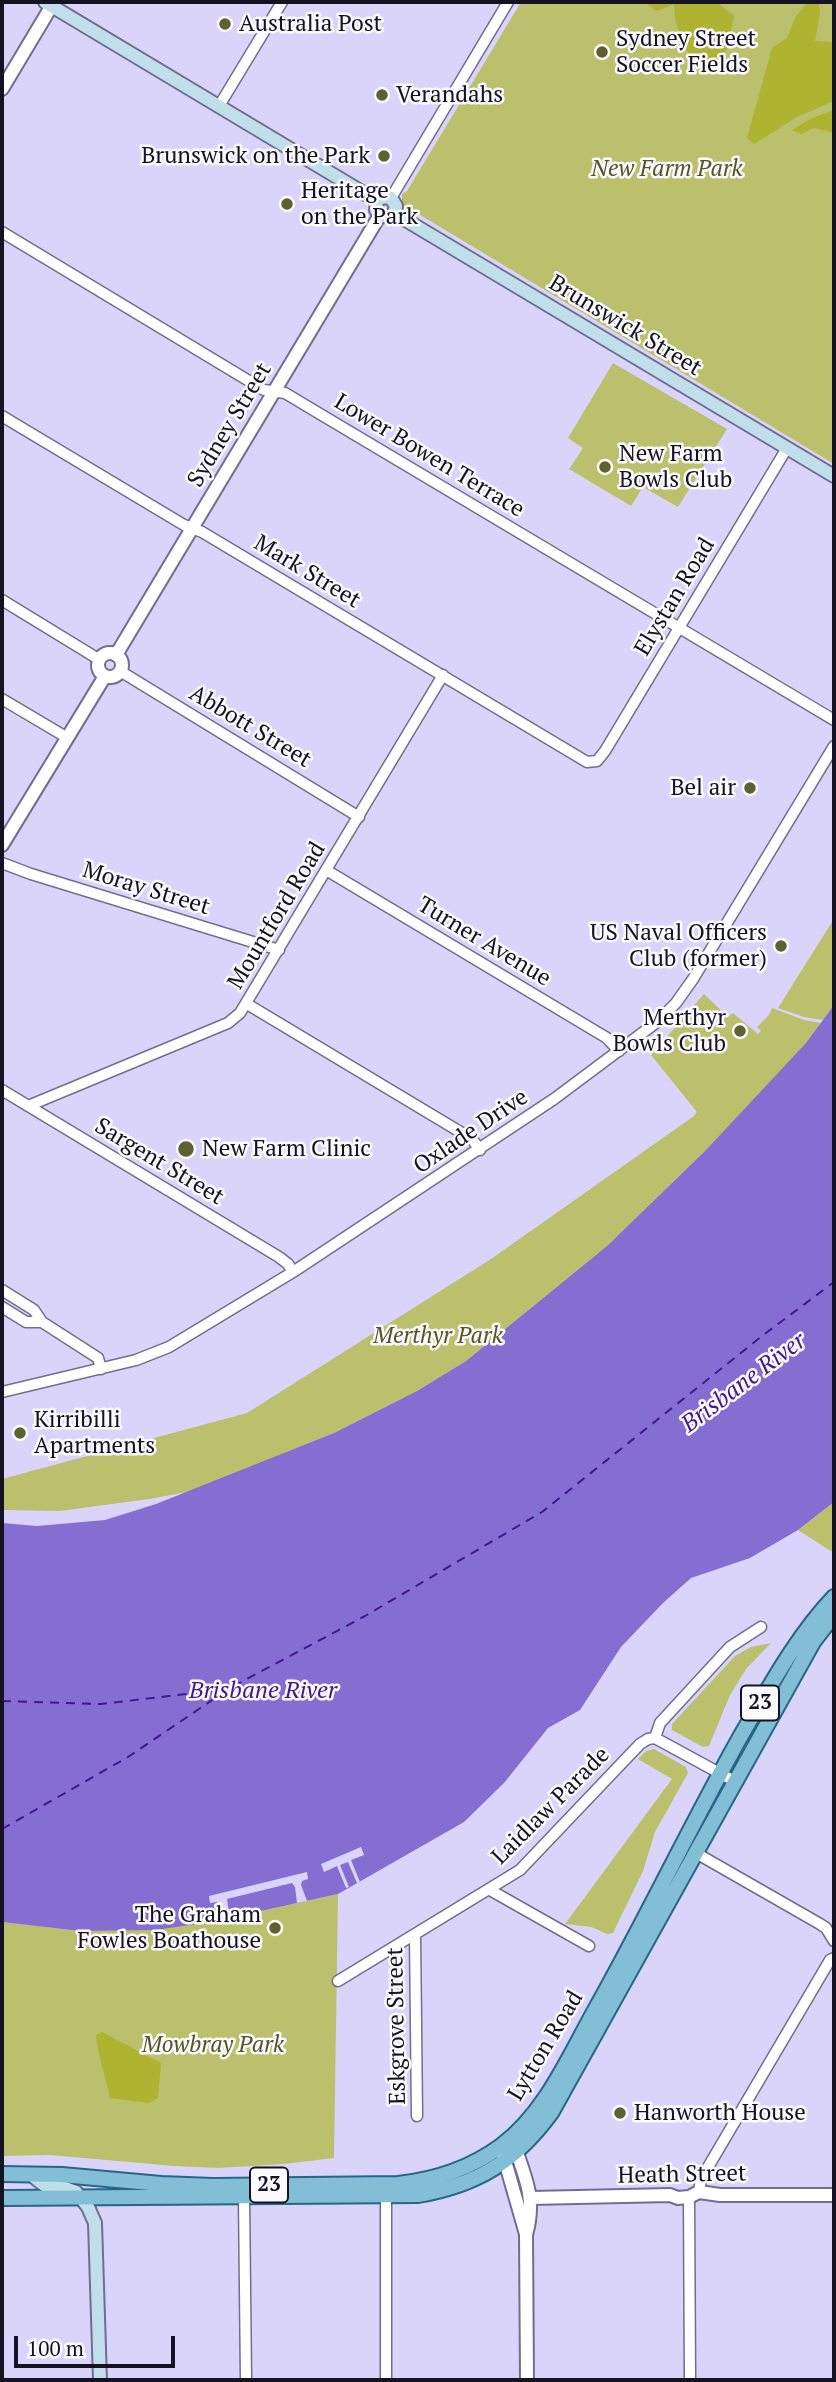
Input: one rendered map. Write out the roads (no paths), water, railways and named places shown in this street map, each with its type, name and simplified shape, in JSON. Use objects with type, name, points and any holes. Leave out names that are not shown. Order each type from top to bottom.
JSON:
[{"type":"main road","points":[[50,3],[377,201]]},
{"type":"main road","points":[[382,197],[391,198],[396,206],[394,213],[389,217],[380,215],[375,207],[377,201],[382,197]]},
{"type":"main road","name":"Brunswick Street","points":[[394,213],[834,476]]},
{"type":"main road","name":"Lytton Road","points":[[2,2174],[82,2176],[213,2186],[398,2184],[418,2182],[456,2171],[501,2146],[530,2118],[555,2083],[760,1703],[803,1635],[834,1597]]},
{"type":"main road","name":"Lytton Road","points":[[2,2198],[418,2195],[475,2178],[511,2157],[551,2113],[813,1642],[834,1615]]},
{"type":"main road","points":[[30,2174],[44,2185],[64,2187],[82,2197],[92,2214],[96,2232],[100,2380]]},
{"type":"street","points":[[219,106],[282,2]]},
{"type":"street","points":[[391,198],[508,2]]},
{"type":"street","points":[[2,89],[50,3]]},
{"type":"street","name":"Sydney Street","points":[[116,656],[380,215]]},
{"type":"street","name":"Lower Bowen Terrace","points":[[2,232],[260,387],[285,393],[834,720]]},
{"type":"street","name":"Mark Street","points":[[2,416],[443,675],[579,759],[593,762]]},
{"type":"street","name":"Elystan Road","points":[[593,762],[605,751],[787,448]]},
{"type":"street","points":[[2,600],[100,660]]},
{"type":"street","points":[[100,660],[109,654],[116,656],[122,664],[115,676],[105,676]]},
{"type":"street","points":[[100,660],[100,670],[105,676]]},
{"type":"street","name":"Abbott Street","points":[[120,671],[359,817]]},
{"type":"street","name":"Mountford Road","points":[[28,1106],[228,1023],[240,1013],[443,675]]},
{"type":"street","points":[[2,845],[105,676]]},
{"type":"street","points":[[2,699],[66,737]]},
{"type":"street","name":"Oxlade Drive","points":[[2,1392],[147,1357],[169,1348],[293,1272],[480,1150],[554,1100],[663,1017],[694,979],[834,746]]},
{"type":"street","name":"Moray Street","points":[[2,863],[279,950]]},
{"type":"street","name":"Turner Avenue","points":[[326,870],[607,1038],[619,1051]]},
{"type":"street","points":[[247,1004],[471,1139],[480,1150]]},
{"type":"street","name":"Sargent Street","points":[[2,1090],[279,1257],[293,1272]]},
{"type":"street","points":[[2,1290],[34,1310],[42,1322],[98,1358],[101,1369]]},
{"type":"street","points":[[2,1307],[26,1322],[42,1322]]},
{"type":"street","name":"Laidlaw Parade","points":[[338,1981],[520,1870],[640,1744],[655,1738],[660,1723],[730,1647],[761,1627]]},
{"type":"street","points":[[655,1738],[736,1782]]},
{"type":"street","points":[[696,1853],[820,1924],[834,1941]]},
{"type":"street","points":[[490,1890],[589,1946]]},
{"type":"street","name":"Eskgrove Street","points":[[415,1934],[417,2116]]},
{"type":"street","points":[[690,2380],[694,2194],[830,1960],[834,1958]]},
{"type":"street","points":[[501,2146],[528,2183],[531,2215],[526,2235]]},
{"type":"street","points":[[511,2157],[526,2235],[527,2380]]},
{"type":"street","name":"Heath Street","points":[[531,2198],[694,2194],[834,2195]]},
{"type":"street","points":[[244,2197],[246,2380]]},
{"type":"street","points":[[386,2197],[386,2380]]},
{"type":"water","name":"Brisbane River","points":[[834,1005],[834,1502],[798,1530],[750,1558],[691,1578],[621,1647],[580,1710],[548,1728],[504,1783],[464,1822],[338,1894],[211,1922],[155,1930],[80,1931],[2,1922],[2,1523],[37,1526],[105,1520],[156,1504],[334,1433],[417,1391],[466,1361],[607,1246],[705,1151],[806,1043]]},
{"type":"place","name":"Australia Post","points":[[225,24]]},
{"type":"place","name":"Sydney Street Soccer Fields","points":[[602,52]]},
{"type":"place","name":"Verandahs","points":[[382,95]]},
{"type":"place","name":"Brunswick on the Park","points":[[384,156]]},
{"type":"place","name":"Heritage on the Park","points":[[287,204]]},
{"type":"place","name":"New Farm Bowls Club","points":[[605,467]]},
{"type":"place","name":"Bel air","points":[[750,788]]},
{"type":"place","name":"US Naval Officers Club (former)","points":[[781,946]]},
{"type":"place","name":"Merthyr Bowls Club","points":[[740,1031]]},
{"type":"place","name":"New Farm Clinic","points":[[186,1149]]},
{"type":"place","name":"Kirribilli Apartments","points":[[20,1433]]},
{"type":"place","name":"The Graham Fowles Boathouse","points":[[275,1928]]},
{"type":"place","name":"Hanworth House","points":[[620,2113]]},
{"type":"park label","name":"New Farm Park","points":[[667,169]]},
{"type":"park label","name":"Merthyr Park","points":[[438,1336]]},
{"type":"park label","name":"Mowbray Park","points":[[213,2045]]}]
